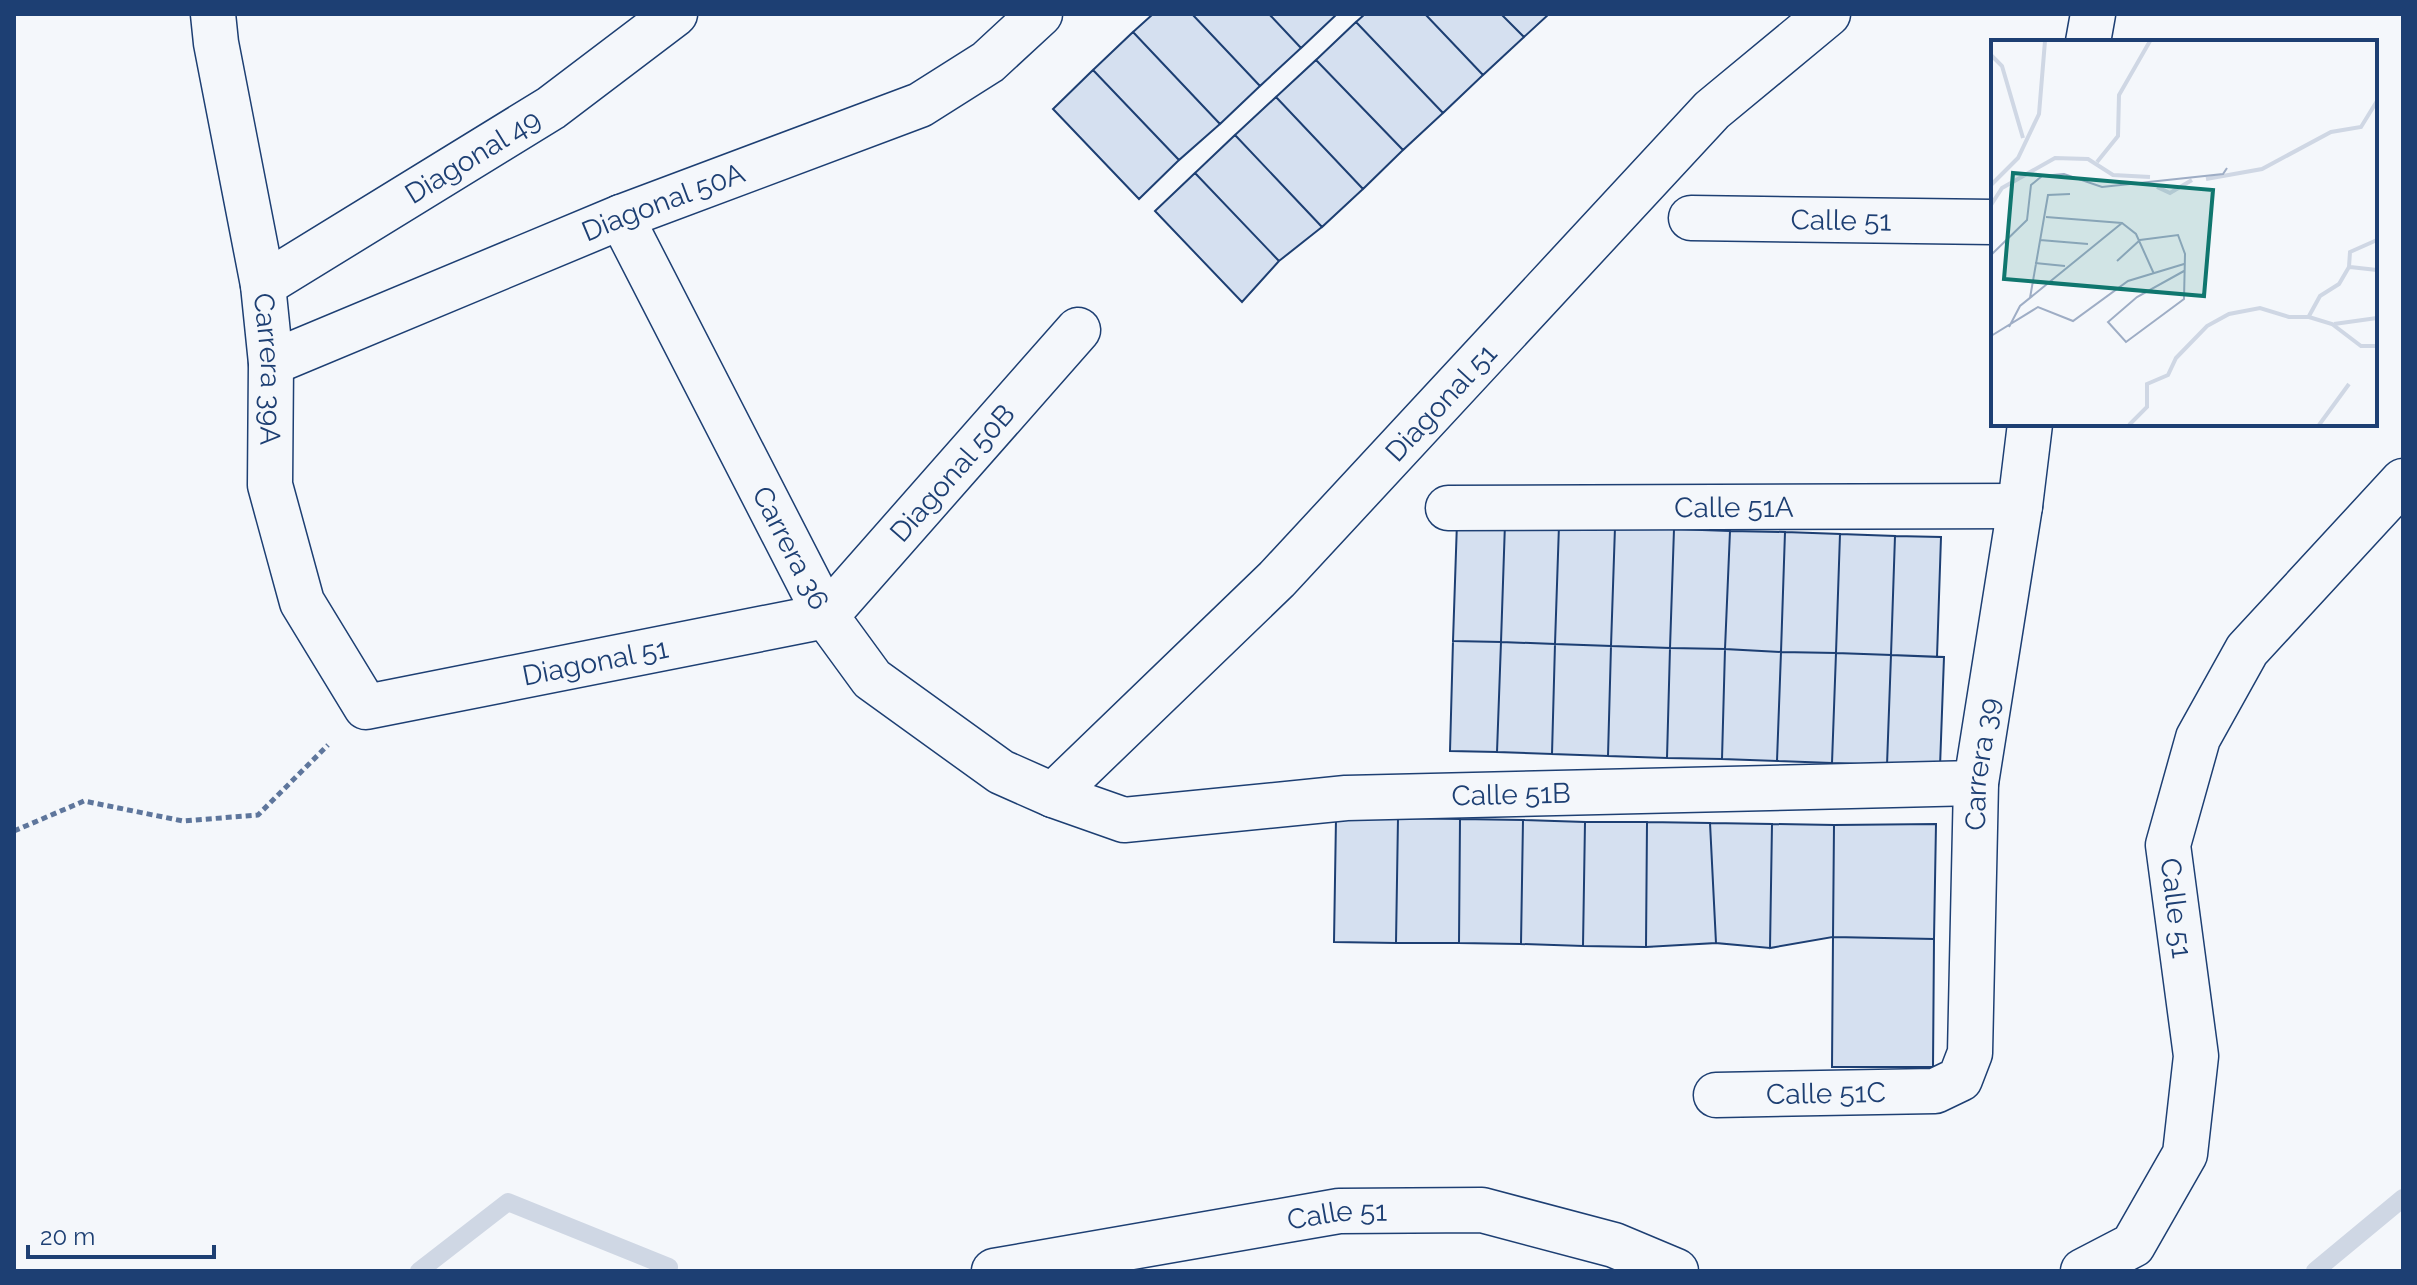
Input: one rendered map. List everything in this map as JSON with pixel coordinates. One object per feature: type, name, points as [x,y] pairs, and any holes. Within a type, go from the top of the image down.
[{"type":"street","name":"Carrera 39A","points":[[213,14],[263,285],[271,363],[270,485],[302,602],[366,707]]},
{"type":"street","name":"Diagonal 49","points":[[263,285],[551,108],[675,14]]},
{"type":"street","name":"Diagonal 50A","points":[[271,363],[621,217],[920,105],[988,62],[1040,14]]},
{"type":"street","name":"Diagonal 51","points":[[1053,795],[1277,579],[1712,110],[1828,14]]},
{"type":"street","points":[[2088,40],[2093,14]]},
{"type":"street","name":"Carrera 36","points":[[621,217],[826,616],[872,679],[1001,772],[1053,795]]},
{"type":"street","name":"Calle 51","points":[[1691,218],[1991,222]]},
{"type":"street","name":"Diagonal 50B","points":[[826,616],[1078,330]]},
{"type":"street","name":"Carrera 39","points":[[1935,1091],[1960,1079],[1970,1053],[1976,783],[2030,426]]},
{"type":"street","name":"Calle 51","points":[[2083,1271],[2133,1245],[2185,1154],[2196,1056],[2168,845],[2198,738],[2247,650],[2403,481]]},
{"type":"street","name":"Calle 51A","points":[[1448,508],[2020,506]]},
{"type":"street","name":"Diagonal 51","points":[[366,707],[826,616]]},
{"type":"street","name":"Calle 51B","points":[[1053,795],[1124,820],[1346,798],[1976,783]]},
{"type":"street","name":"Calle 51C","points":[[1716,1095],[1935,1091]]},
{"type":"street","name":"Calle 51","points":[[994,1271],[1339,1211],[1482,1210],[1614,1245],[1676,1271]]},
{"type":"path","points":[[14,831],[84,801],[183,821],[258,815],[366,707]]},
{"type":"building","points":[[1153,14],[1192,14],[1260,86],[1220,124],[1133,32]]},
{"type":"building","points":[[1192,14],[1269,14],[1301,48],[1260,86]]},
{"type":"building","points":[[1269,14],[1337,14],[1301,48]]},
{"type":"building","points":[[1365,14],[1425,14],[1483,75],[1443,113],[1356,22]]},
{"type":"building","points":[[1425,14],[1501,14],[1524,37],[1483,75]]},
{"type":"building","points":[[1501,14],[1549,14],[1524,37]]},
{"type":"building","points":[[1356,22],[1443,113],[1403,150],[1316,60]]},
{"type":"building","points":[[1133,32],[1220,124],[1179,160],[1093,70]]},
{"type":"building","points":[[1316,60],[1403,150],[1363,189],[1276,97]]},
{"type":"building","points":[[1093,70],[1179,160],[1139,199],[1053,109]]},
{"type":"building","points":[[1276,97],[1363,189],[1322,227],[1235,135]]},
{"type":"building","points":[[1235,135],[1322,227],[1279,261],[1195,173]]},
{"type":"building","points":[[1195,173],[1279,261],[1242,302],[1155,211]]},
{"type":"building","points":[[1457,522],[1505,523],[1501,642],[1453,641]]},
{"type":"building","points":[[1505,523],[1559,525],[1555,644],[1501,642]]},
{"type":"building","points":[[1559,525],[1615,527],[1611,646],[1555,644]]},
{"type":"building","points":[[1615,527],[1674,529],[1670,648],[1611,646]]},
{"type":"building","points":[[1674,529],[1730,531],[1725,649],[1670,648]]},
{"type":"building","points":[[1730,531],[1785,532],[1781,652],[1725,649]]},
{"type":"building","points":[[1785,532],[1840,534],[1836,653],[1781,652]]},
{"type":"building","points":[[1840,534],[1895,536],[1891,655],[1836,653]]},
{"type":"building","points":[[1895,536],[1941,537],[1937,657],[1891,655]]},
{"type":"building","points":[[1453,641],[1501,642],[1497,752],[1450,751]]},
{"type":"building","points":[[1501,642],[1555,644],[1552,754],[1497,752]]},
{"type":"building","points":[[1555,644],[1611,646],[1608,756],[1552,754]]},
{"type":"building","points":[[1611,646],[1670,648],[1667,758],[1608,756]]},
{"type":"building","points":[[1670,648],[1725,649],[1722,759],[1667,758]]},
{"type":"building","points":[[1725,649],[1781,652],[1777,761],[1722,759]]},
{"type":"building","points":[[1781,652],[1836,653],[1832,763],[1777,761]]},
{"type":"building","points":[[1836,653],[1891,655],[1887,765],[1832,763]]},
{"type":"building","points":[[1891,655],[1944,657],[1940,767],[1887,765]]},
{"type":"building","points":[[1336,818],[1398,818],[1396,943],[1334,942]]},
{"type":"building","points":[[1398,818],[1460,819],[1459,943],[1396,943]]},
{"type":"building","points":[[1460,819],[1523,820],[1521,944],[1459,943]]},
{"type":"building","points":[[1523,820],[1585,822],[1583,946],[1521,944]]},
{"type":"building","points":[[1585,822],[1647,822],[1646,947],[1583,946]]},
{"type":"building","points":[[1647,822],[1710,823],[1716,943],[1646,947]]},
{"type":"building","points":[[1710,823],[1772,824],[1770,948],[1716,943]]},
{"type":"building","points":[[1772,824],[1834,825],[1833,937],[1770,948]]},
{"type":"building","points":[[1936,824],[1934,939],[1833,937],[1834,825]]},
{"type":"building","points":[[1833,937],[1934,939],[1933,1067],[1832,1067]]},
{"type":"waterway","points":[[2315,1271],[2403,1198]]},
{"type":"waterway","points":[[419,1271],[508,1202],[669,1267]]}]
